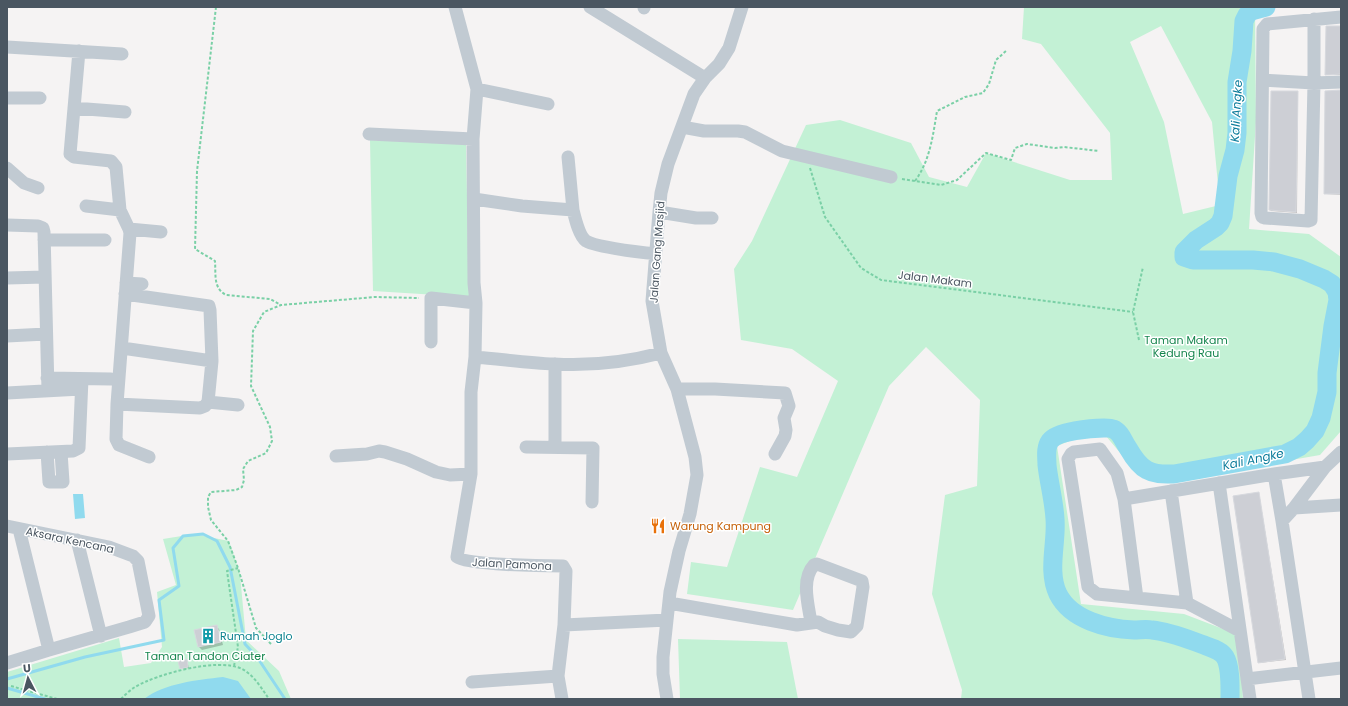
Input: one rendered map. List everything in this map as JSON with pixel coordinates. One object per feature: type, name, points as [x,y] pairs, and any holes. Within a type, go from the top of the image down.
[{"type":"street","name":"Jalan Pamona","points":[[455,7],[476,89],[473,139],[474,283],[476,303],[475,357],[471,392],[471,474],[458,557],[464,561],[563,566],[566,572],[564,625],[558,676],[562,699]]},
{"type":"street","points":[[590,7],[705,78]]},
{"type":"street","name":"Jalan Gang Masjid","points":[[667,699],[663,674],[663,657],[669,603],[679,551],[690,514],[696,475],[694,457],[677,389],[661,353],[652,301],[661,193],[668,164],[694,94],[705,78],[719,64],[728,48],[742,7]]},
{"type":"street","points":[[1314,19],[1314,83],[1310,220],[1265,218],[1262,217],[1264,26],[1267,24],[1314,19],[1341,17]]},
{"type":"street","points":[[7,47],[122,54]]},
{"type":"street","points":[[79,51],[70,154],[74,157],[111,161],[114,163],[116,167],[120,210],[130,233],[117,404],[116,439],[119,445],[149,457]]},
{"type":"street","points":[[1263,80],[1314,83],[1341,82]]},
{"type":"street","points":[[476,89],[548,104]]},
{"type":"street","points":[[7,98],[40,98]]},
{"type":"street","points":[[74,108],[125,112]]},
{"type":"street","points":[[682,127],[704,131],[745,132],[782,151],[891,177]]},
{"type":"street","points":[[369,134],[473,139]]},
{"type":"street","points":[[568,157],[573,210],[576,225],[585,240],[593,244],[655,254]]},
{"type":"street","points":[[7,168],[24,183],[38,188]]},
{"type":"street","points":[[474,199],[522,206],[573,210]]},
{"type":"street","points":[[86,206],[120,210]]},
{"type":"street","points":[[659,212],[696,218],[712,218]]},
{"type":"street","points":[[7,225],[38,226],[43,228],[48,384]]},
{"type":"street","points":[[129,229],[161,232]]},
{"type":"street","points":[[44,240],[105,240]]},
{"type":"street","points":[[7,278],[45,277]]},
{"type":"street","points":[[126,288],[142,284]]},
{"type":"street","points":[[117,404],[200,408],[205,406],[208,402],[212,361],[209,306],[126,288]]},
{"type":"street","points":[[431,342],[431,298],[476,303]]},
{"type":"street","points":[[7,336],[46,334]]},
{"type":"street","points":[[122,348],[212,361]]},
{"type":"street","points":[[475,357],[555,364],[583,364],[614,362],[642,358],[661,353]]},
{"type":"street","points":[[555,364],[555,447]]},
{"type":"street","points":[[7,393],[48,384],[81,384],[110,379]]},
{"type":"street","points":[[7,454],[67,451],[79,448],[81,384]]},
{"type":"street","points":[[677,389],[785,393],[789,406],[784,418],[786,430],[775,454]]},
{"type":"street","points":[[208,402],[238,405]]},
{"type":"street","points":[[526,447],[593,448],[592,502]]},
{"type":"street","points":[[1137,598],[1124,499],[1117,473],[1100,449],[1074,452],[1068,459],[1088,587],[1097,594],[1137,598],[1187,603],[1240,631]]},
{"type":"street","points":[[47,452],[49,482],[63,482],[67,451]]},
{"type":"street","points":[[336,456],[367,454],[379,451],[407,459],[436,472],[450,475],[471,474]]},
{"type":"street","points":[[1282,522],[1325,467],[1341,452]]},
{"type":"street","points":[[1124,499],[1325,467]]},
{"type":"street","points":[[1274,474],[1309,699]]},
{"type":"street","points":[[1219,483],[1250,699]]},
{"type":"street","points":[[1171,491],[1187,603]]},
{"type":"street","points":[[1294,508],[1341,505]]},
{"type":"street","points":[[13,527],[49,650]]},
{"type":"street","name":"Aksara Kencana","points":[[13,527],[109,547],[133,556],[138,561],[149,615],[148,619],[144,622],[100,636]]},
{"type":"street","points":[[7,663],[100,636],[77,540]]},
{"type":"street","points":[[669,603],[797,625],[818,622],[825,626],[848,632],[853,630],[858,620],[863,587],[862,581],[817,564],[814,565],[809,572],[806,591],[811,622]]},
{"type":"street","points":[[564,625],[667,620]]},
{"type":"street","points":[[1247,679],[1341,668]]},
{"type":"street","points":[[472,682],[558,676]]},
{"type":"path","points":[[216,7],[197,171],[195,249],[215,261],[217,288],[220,292],[226,295],[270,299],[281,306]]},
{"type":"path","points":[[915,181],[922,172],[933,139],[937,111],[965,97],[982,93],[989,84],[996,60],[1006,51]]},
{"type":"path","points":[[891,177],[941,185],[957,180],[986,153],[1011,160],[1015,148],[1027,144],[1055,148],[1064,146],[1099,151]]},
{"type":"path","name":"Jalan Makam","points":[[807,158],[825,217],[860,268],[881,280],[1133,312]]},
{"type":"path","points":[[1139,340],[1133,312],[1143,267]]},
{"type":"path","points":[[271,644],[256,628],[238,568],[228,541],[211,520],[208,507],[208,497],[211,492],[236,490],[242,487],[244,480],[244,469],[248,461],[266,453],[272,441],[270,428],[251,386],[253,331],[264,312],[281,306],[375,297],[431,298]]},
{"type":"path","points":[[234,666],[238,647],[227,571],[238,568]]},
{"type":"path","points":[[121,699],[135,688],[155,678],[196,668],[223,664],[244,670],[254,679],[269,699]]},
{"type":"path","points":[[11,686],[57,699]]},
{"type":"green space","name":"Taman Makam Kedung Rau","points":[[1024,7],[1255,7],[1256,121],[1249,229],[1309,234],[1341,257],[1341,431],[1320,455],[1176,480],[1138,474],[1100,429],[1057,446],[1081,604],[1184,614],[1239,635],[1243,699],[961,699],[962,690],[932,594],[945,495],[977,486],[980,400],[926,347],[889,386],[793,610],[687,594],[691,562],[727,567],[760,467],[797,477],[838,381],[792,349],[741,340],[734,269],[752,241],[806,125],[840,120],[911,143],[929,177],[967,187],[986,153],[1070,180],[1112,180],[1110,133],[1041,44],[1022,39]],"holes":[[[1161,26],[1212,122],[1220,205],[1183,214],[1164,122],[1130,42]]]},
{"type":"green space","points":[[370,140],[466,144],[469,297],[373,291]]},
{"type":"green space","name":"Taman Tandon Ciater","points":[[194,534],[229,541],[240,574],[246,640],[279,671],[291,699],[7,699],[7,672],[119,638],[124,667],[151,663],[162,647],[157,592],[176,585],[163,539]]},
{"type":"green space","points":[[678,639],[787,642],[798,699],[680,699]]},
{"type":"water","points":[[73,494],[83,494],[85,518],[75,519]]},
{"type":"water","points":[[223,677],[238,681],[251,699],[144,699],[162,689],[171,686],[192,681]]},
{"type":"building","points":[[1326,26],[1341,26],[1341,74],[1325,75]]},
{"type":"building","points":[[1341,90],[1341,194],[1324,194],[1325,91]]},
{"type":"building","points":[[1271,91],[1298,91],[1296,212],[1269,210]]},
{"type":"building","points":[[1259,492],[1285,659],[1258,663],[1233,496]]},
{"type":"building","name":"Rumah Joglo","points":[[217,625],[221,642],[198,647],[194,630]]},
{"type":"building","points":[[187,659],[188,667],[180,669],[178,661]]},
{"type":"waterway","name":"Kali Angke","points":[[1230,699],[1230,678],[1227,661],[1223,655],[1213,648],[1166,632],[1113,628],[1102,625],[1081,617],[1064,603],[1058,594],[1053,576],[1055,519],[1047,465],[1047,447],[1050,441],[1067,432],[1083,429],[1111,428],[1120,434],[1134,457],[1144,468],[1150,472],[1174,474],[1285,454],[1299,447],[1315,431],[1321,418],[1327,392],[1327,373],[1338,300],[1337,292],[1332,284],[1300,269],[1274,262],[1253,260],[1193,260],[1184,257],[1184,252],[1196,240],[1216,227],[1220,223],[1223,216],[1228,176],[1235,150],[1237,133],[1237,82],[1242,51],[1244,21],[1251,11],[1266,7]]},
{"type":"waterway","points":[[7,679],[85,657],[164,640],[159,600],[179,586],[173,548],[183,536],[203,534],[217,541],[230,567],[245,644],[257,657],[285,699]]},
{"type":"waterway","points":[[7,688],[45,699]]},
{"type":"place","name":"Warung Kampung","points":[[658,526]]},
{"type":"place","name":"Rumah Joglo","points":[[208,636]]}]
